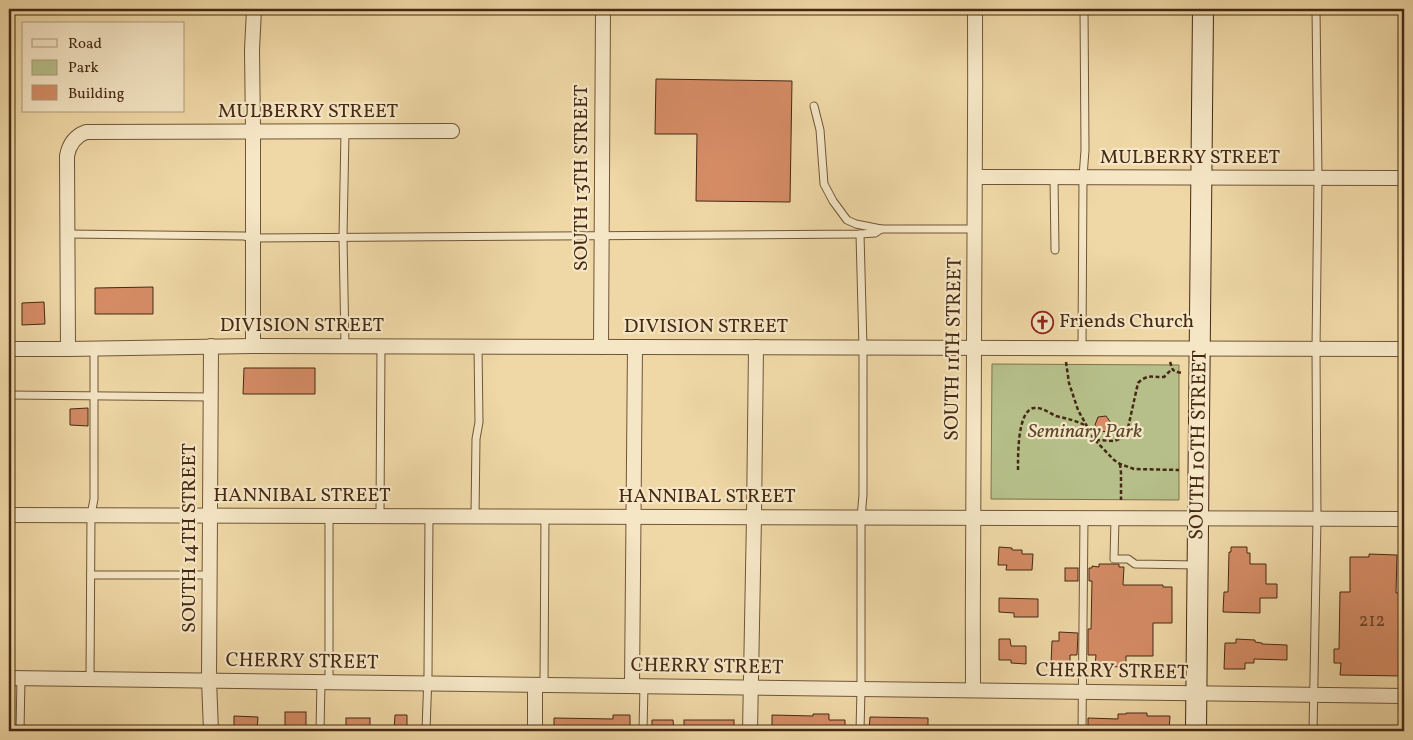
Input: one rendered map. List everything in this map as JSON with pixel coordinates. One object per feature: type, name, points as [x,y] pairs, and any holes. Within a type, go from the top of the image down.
[{"type":"main road","name":"SOUTH 10TH STREET","points":[[1196,731],[1203,9]]},
{"type":"street","points":[[253,346],[252,50],[254,9]]},
{"type":"street","name":"SOUTH 13TH STREET","points":[[601,347],[604,9]]},
{"type":"street","name":"SOUTH 11TH STREET","points":[[973,690],[972,518],[976,177],[975,9]]},
{"type":"street","name":"MULBERRY STREET","points":[[68,234],[68,149],[76,137],[86,132],[452,132]]},
{"type":"street","name":"MULBERRY STREET","points":[[976,177],[1404,178]]},
{"type":"street","points":[[68,234],[68,349]]},
{"type":"street","name":"SOUTH 14TH STREET","points":[[211,346],[209,575],[211,731]]},
{"type":"street","name":"DIVISION STREET","points":[[9,349],[381,346],[1404,349]]},
{"type":"street","points":[[635,347],[633,517],[638,686]]},
{"type":"street","points":[[750,731],[756,347]]},
{"type":"street","name":"HANNIBAL STREET","points":[[9,514],[1404,519]]},
{"type":"street","name":"CHERRY STREET","points":[[15,678],[1404,696]]},
{"type":"street","points":[[535,731],[540,685]]},
{"type":"lane","points":[[1082,348],[1083,177],[1085,150],[1084,9]]},
{"type":"lane","points":[[1313,731],[1317,519],[1318,178],[1316,9]]},
{"type":"lane","points":[[814,106],[820,130],[824,184],[833,201],[848,220],[856,224],[881,229],[975,229]]},
{"type":"lane","points":[[345,132],[345,346]]},
{"type":"lane","points":[[1054,177],[1056,250]]},
{"type":"lane","points":[[68,234],[244,236],[252,238],[602,236],[875,234],[881,229]]},
{"type":"lane","points":[[860,234],[863,348],[860,731]]},
{"type":"lane","points":[[380,516],[381,346]]},
{"type":"lane","points":[[475,516],[476,439],[479,422],[478,347]]},
{"type":"lane","points":[[90,679],[91,515],[94,499],[94,348]]},
{"type":"lane","points":[[9,395],[211,397]]},
{"type":"lane","points":[[320,731],[325,682],[329,516]]},
{"type":"lane","points":[[426,731],[429,516]]},
{"type":"lane","points":[[540,685],[545,517]]},
{"type":"lane","points":[[1082,731],[1084,518]]},
{"type":"lane","points":[[1115,518],[1114,558],[1128,559],[1135,564],[1197,565]]},
{"type":"lane","points":[[91,574],[209,575]]},
{"type":"lane","points":[[15,678],[20,731]]},
{"type":"lane","points":[[638,686],[643,731]]},
{"type":"path","points":[[1066,362],[1068,383],[1078,410],[1094,439],[1120,464],[1134,469],[1179,470]]},
{"type":"path","points":[[1094,439],[1114,441],[1124,437],[1128,428],[1138,383],[1143,378],[1150,376],[1164,377],[1172,369]]},
{"type":"path","points":[[1018,470],[1018,452],[1022,424],[1026,413],[1030,410],[1035,408],[1043,410],[1058,417],[1076,420],[1088,426]]},
{"type":"path","points":[[1120,464],[1121,500]]},
{"type":"green space","name":"Seminary Park","points":[[992,364],[1179,365],[1179,500],[991,499]]},
{"type":"building","points":[[656,79],[792,81],[790,202],[696,201],[697,134],[655,134]]},
{"type":"building","points":[[153,287],[153,314],[95,314],[95,288]]},
{"type":"building","points":[[44,302],[45,324],[22,325],[22,303]]},
{"type":"building","points":[[244,368],[315,368],[315,394],[243,394]]},
{"type":"building","points":[[88,408],[88,426],[70,425],[70,409]]},
{"type":"building","points":[[1106,416],[1111,423],[1108,431],[1100,432],[1095,425],[1098,417]]},
{"type":"building","points":[[999,547],[1022,550],[1022,554],[1033,554],[1032,570],[1006,570],[1007,565],[998,565]]},
{"type":"building","points":[[1231,547],[1247,547],[1247,553],[1250,553],[1250,564],[1266,564],[1266,584],[1277,584],[1277,598],[1260,598],[1260,613],[1223,612],[1224,592],[1228,592],[1229,552],[1231,552]]},
{"type":"building","points":[[1369,554],[1397,555],[1396,593],[1404,593],[1404,676],[1340,675],[1341,663],[1334,663],[1334,649],[1339,649],[1340,592],[1350,592],[1350,557],[1369,557]]},
{"type":"building","points":[[1099,564],[1119,564],[1119,567],[1124,567],[1123,585],[1163,585],[1163,587],[1172,587],[1172,623],[1153,623],[1153,656],[1126,656],[1124,667],[1095,666],[1096,655],[1088,655],[1088,629],[1091,629],[1092,581],[1089,581],[1089,568],[1092,568],[1092,566],[1099,567]]},
{"type":"building","points":[[1065,568],[1078,568],[1078,581],[1065,581]]},
{"type":"building","points":[[999,598],[1038,599],[1038,617],[1014,617],[1014,613],[999,612]]},
{"type":"building","points":[[1059,632],[1078,633],[1077,655],[1070,655],[1070,664],[1051,664],[1052,641],[1059,641]]},
{"type":"building","points":[[999,639],[1010,639],[1011,646],[1026,646],[1026,664],[1011,663],[1011,660],[999,660]]},
{"type":"building","points":[[1236,639],[1255,640],[1255,642],[1262,644],[1287,645],[1287,660],[1254,659],[1254,663],[1245,663],[1245,669],[1224,669],[1225,643],[1236,643]]},
{"type":"building","points":[[285,712],[306,712],[306,731],[285,731]]},
{"type":"building","points":[[1147,713],[1147,716],[1170,716],[1169,731],[1088,731],[1088,718],[1118,719],[1118,714]]},
{"type":"building","points":[[813,714],[829,714],[829,720],[845,720],[845,731],[772,731],[772,715],[813,716]]},
{"type":"building","points":[[395,715],[407,715],[407,731],[394,731]]},
{"type":"building","points":[[613,715],[630,715],[630,731],[554,731],[554,718],[613,719]]},
{"type":"building","points":[[234,716],[258,717],[257,731],[234,731]]},
{"type":"building","points":[[870,717],[928,718],[928,731],[869,731]]},
{"type":"building","points":[[346,718],[370,718],[370,731],[346,731]]},
{"type":"building","points":[[652,720],[673,720],[674,731],[652,731]]},
{"type":"building","points":[[684,720],[734,720],[734,731],[684,731]]},
{"type":"place","name":"Friends Church","points":[[1043,322]]}]
